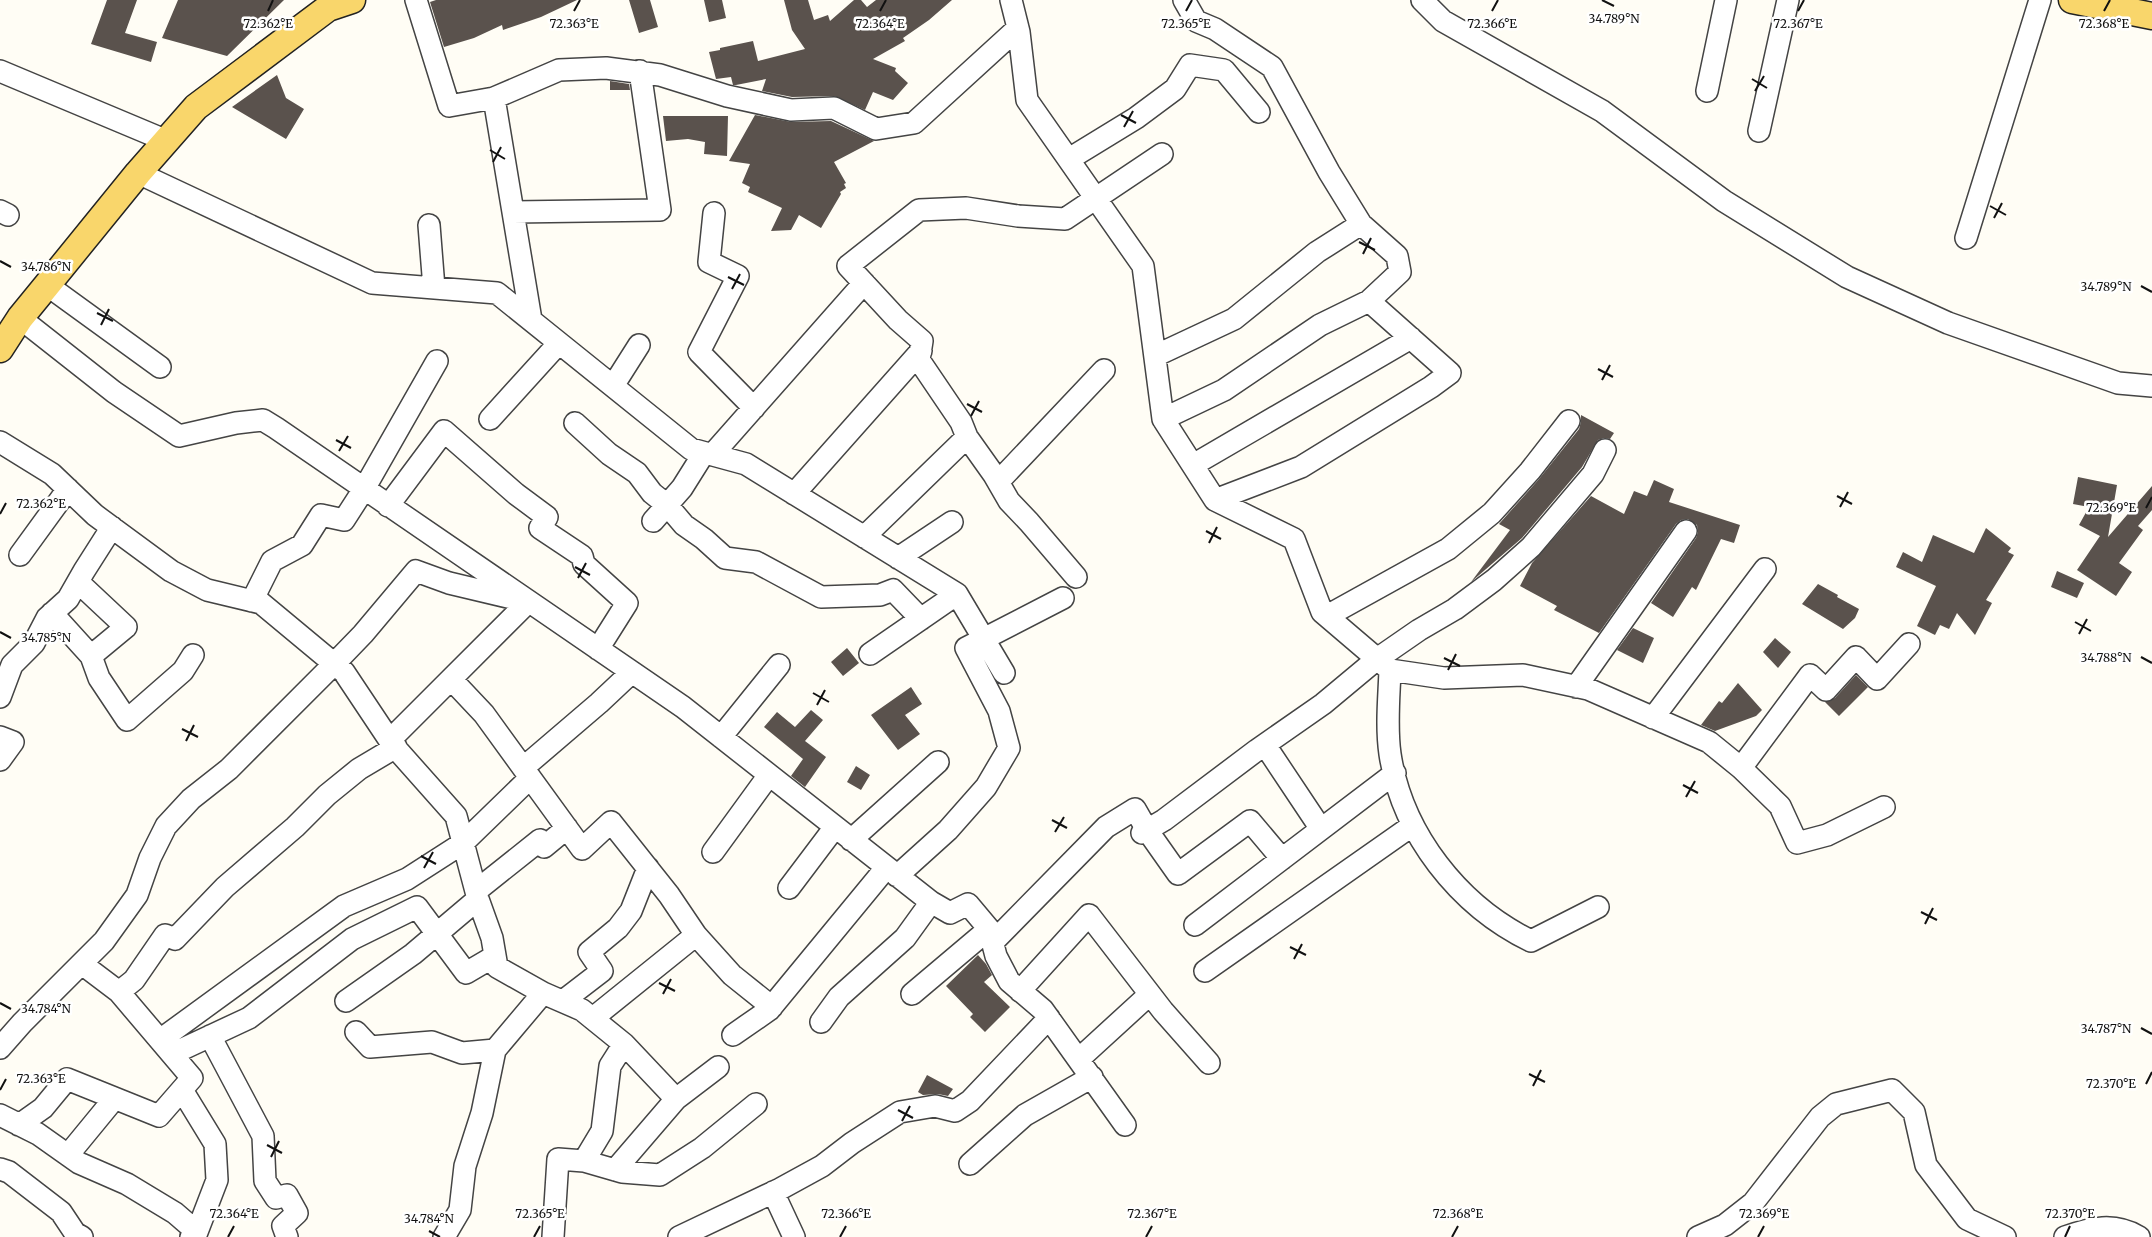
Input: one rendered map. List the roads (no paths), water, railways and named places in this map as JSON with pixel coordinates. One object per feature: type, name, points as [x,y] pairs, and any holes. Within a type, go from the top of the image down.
[{"type":"main road","points":[[0,349],[20,318],[138,173],[196,107],[328,8],[352,0]]},
{"type":"main road","points":[[2072,0],[2152,16]]},
{"type":"street","points":[[416,0],[449,106],[494,98],[559,70],[606,68],[640,71],[727,96],[791,110],[834,108],[876,129],[914,124],[1018,28]]},
{"type":"street","points":[[1011,0],[1018,28],[1027,100],[1143,266],[1163,419],[1215,500],[1294,539],[1322,612],[1383,664],[1444,678],[1523,675],[1576,687],[1588,690],[1710,742],[1741,768],[1780,806],[1796,843],[1826,835],[1884,807]]},
{"type":"street","points":[[1163,419],[1224,390],[1320,325],[1369,301],[1400,272],[1398,256],[1361,224],[1329,172],[1272,67],[1215,29],[1196,21],[1184,0]]},
{"type":"street","points":[[1422,0],[1443,21],[1602,111],[1724,201],[1847,276],[1948,323],[2118,383],[2152,386]]},
{"type":"street","points":[[1707,91],[1726,0]]},
{"type":"street","points":[[1759,131],[1788,0]]},
{"type":"street","points":[[1966,238],[2040,0]]},
{"type":"street","points":[[1069,159],[1136,118],[1175,90],[1190,65],[1224,70],[1259,112]]},
{"type":"street","points":[[0,71],[167,141]]},
{"type":"street","points":[[513,212],[660,210],[640,71]]},
{"type":"street","points":[[494,98],[531,320]]},
{"type":"street","points":[[1076,577],[1029,522],[1008,501],[998,482],[967,437],[961,422],[919,360],[922,341],[898,320],[848,266],[919,210],[966,208],[1018,216],[1065,219],[1162,154]]},
{"type":"street","points":[[138,173],[372,283],[497,293],[691,449],[746,464],[957,594],[1004,673]]},
{"type":"street","points":[[714,213],[709,262],[738,276],[699,352],[754,408]]},
{"type":"street","points":[[1155,356],[1234,319],[1310,257],[1361,224]]},
{"type":"street","points":[[430,225],[434,288]]},
{"type":"street","points":[[653,521],[708,454],[754,408],[864,283]]},
{"type":"street","points":[[47,285],[160,367]]},
{"type":"street","points":[[1215,500],[1301,467],[1432,387],[1450,373],[1369,301]]},
{"type":"street","points":[[20,318],[114,392],[178,436],[236,422],[263,420],[683,707],[931,902],[950,913],[968,904],[991,936],[996,956],[1009,981],[1043,1010],[1125,1125]]},
{"type":"street","points":[[1193,465],[1411,338]]},
{"type":"street","points":[[490,419],[559,343]]},
{"type":"street","points":[[613,386],[639,345]]},
{"type":"street","points":[[794,494],[920,350]]},
{"type":"street","points":[[252,601],[272,561],[302,545],[321,515],[344,520],[364,490],[437,361]]},
{"type":"street","points":[[998,482],[1104,370]]},
{"type":"street","points":[[1327,616],[1448,549],[1492,513],[1530,471],[1568,421]]},
{"type":"street","points":[[575,423],[609,454],[637,473],[652,493],[667,505],[684,525],[704,539],[725,558],[756,562],[821,597],[880,595],[893,590],[922,619]]},
{"type":"street","points":[[388,506],[444,431],[516,494],[547,517],[540,528],[582,556],[584,564],[627,603],[598,649]]},
{"type":"street","points":[[864,537],[967,437]]},
{"type":"street","points":[[0,442],[52,474],[95,515],[171,571],[206,590],[261,603],[344,672],[393,744],[456,816],[477,895],[492,938],[497,967],[543,993],[582,1010],[593,1018],[624,1044],[676,1099]]},
{"type":"street","points":[[1145,832],[1323,704],[1383,664],[1419,630],[1455,609],[1494,580],[1531,547],[1593,474],[1606,450]]},
{"type":"street","points":[[20,556],[68,489]]},
{"type":"street","points":[[898,558],[952,522]]},
{"type":"street","points":[[2,684],[12,665],[34,643],[47,618],[68,599],[112,527]]},
{"type":"street","points":[[1576,687],[1686,531]]},
{"type":"street","points":[[1653,718],[1765,568]]},
{"type":"street","points":[[0,1048],[22,1023],[104,941],[137,895],[150,858],[166,826],[191,799],[242,756],[334,664],[363,634],[416,571],[449,583],[528,602]]},
{"type":"street","points":[[78,582],[126,627],[91,656]]},
{"type":"street","points":[[870,654],[957,594]]},
{"type":"street","points":[[732,1034],[772,1006],[891,872],[948,830],[986,787],[1009,748],[999,711],[966,648],[1063,598]]},
{"type":"street","points":[[120,992],[134,980],[165,935],[175,939],[225,887],[295,827],[326,795],[393,744],[451,679],[528,602]]},
{"type":"street","points":[[52,613],[91,656],[98,678],[127,720],[183,671],[193,655]]},
{"type":"street","points":[[1741,768],[1810,674],[1826,690],[1856,657],[1876,679],[1908,644]]},
{"type":"street","points":[[1383,664],[1390,754],[1399,791],[1413,825],[1443,872],[1479,908],[1512,932],[1531,941],[1598,907]]},
{"type":"street","points":[[721,737],[779,665]]},
{"type":"street","points":[[166,1047],[344,906],[407,879],[463,843],[526,773],[632,672]]},
{"type":"street","points":[[451,679],[484,714],[582,849],[611,822],[669,895],[696,935],[732,975],[772,1006]]},
{"type":"street","points":[[0,737],[13,742],[0,760]]},
{"type":"street","points":[[1265,745],[1321,829]]},
{"type":"street","points":[[789,888],[843,834],[938,762]]},
{"type":"street","points":[[1195,925],[1395,773]]},
{"type":"street","points":[[712,852],[769,775]]},
{"type":"street","points":[[912,994],[991,936],[1106,826],[1135,809],[1145,832],[1178,874],[1250,821],[1282,859]]},
{"type":"street","points":[[1205,971],[1413,825]]},
{"type":"street","points":[[346,1001],[413,954],[540,840],[544,847],[567,828]]},
{"type":"street","points":[[563,1001],[602,972],[589,952],[618,928],[630,911],[648,868]]},
{"type":"street","points":[[821,1022],[839,997],[905,938],[931,902]]},
{"type":"street","points":[[166,1047],[210,1036],[249,1018],[352,939],[417,907],[466,972],[495,956]]},
{"type":"street","points":[[1020,991],[1090,915],[1150,994],[1209,1064]]},
{"type":"street","points":[[593,1018],[696,935]]},
{"type":"street","points":[[19,1125],[42,1108],[67,1079],[159,1116],[192,1078],[120,992],[82,964]]},
{"type":"street","points":[[444,1237],[460,1210],[465,1166],[482,1113],[495,1050],[543,993]]},
{"type":"street","points":[[1079,1059],[1150,994]]},
{"type":"street","points":[[679,1237],[822,1166],[852,1143],[900,1112],[935,1106],[955,1111],[970,1101],[1048,1018]]},
{"type":"street","points":[[356,1032],[370,1047],[432,1042],[462,1053],[495,1050]]},
{"type":"street","points":[[210,1036],[262,1136],[265,1180],[276,1198],[287,1195],[297,1213],[283,1226],[287,1237]]},
{"type":"street","points":[[584,1161],[602,1131],[610,1066],[624,1044]]},
{"type":"street","points":[[615,1170],[676,1099],[718,1067]]},
{"type":"street","points":[[970,1164],[1025,1114],[1092,1078]]},
{"type":"street","points":[[0,1116],[38,1134],[79,1163],[135,1189],[175,1213],[194,1234],[217,1180],[215,1144],[182,1090]]},
{"type":"street","points":[[1698,1237],[1725,1225],[1752,1203],[1820,1116],[1836,1104],[1892,1090],[1914,1112],[1926,1165],[1937,1180],[1967,1219],[2005,1237]]},
{"type":"street","points":[[68,1155],[114,1099]]},
{"type":"street","points":[[552,1237],[558,1159],[584,1161],[615,1170],[660,1175],[702,1148],[756,1104]]},
{"type":"street","points":[[0,1169],[9,1172],[60,1212],[75,1233],[82,1237]]},
{"type":"street","points":[[773,1192],[794,1237]]},
{"type":"street","points":[[2065,1237],[2092,1228],[2127,1230],[2139,1237]]}]
